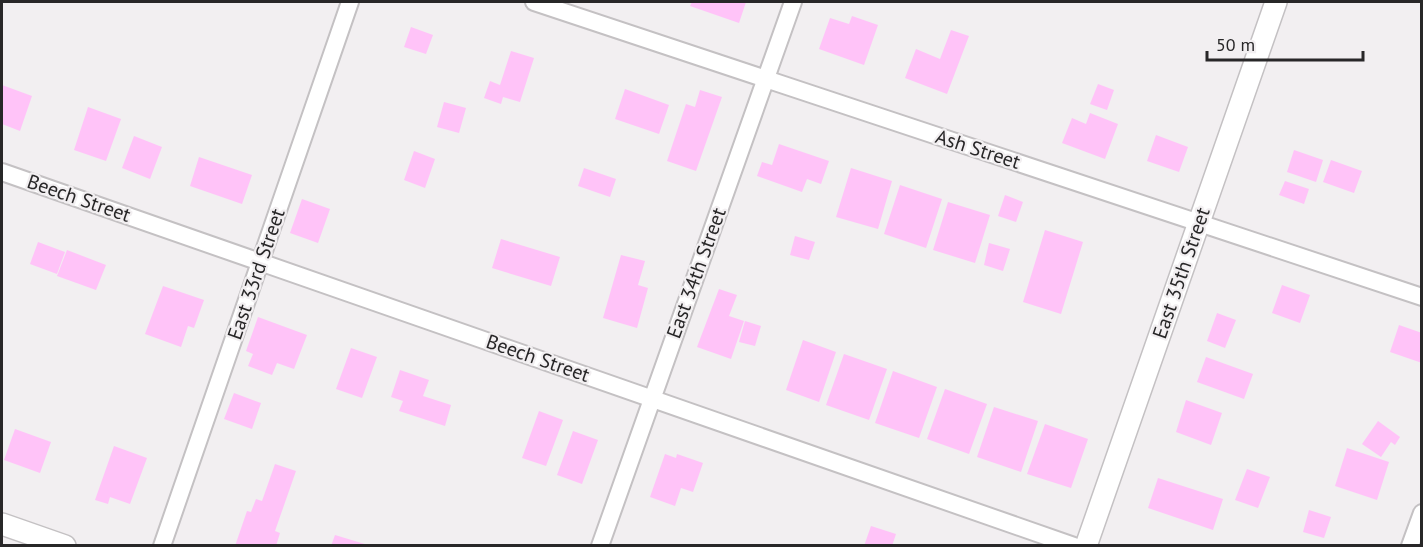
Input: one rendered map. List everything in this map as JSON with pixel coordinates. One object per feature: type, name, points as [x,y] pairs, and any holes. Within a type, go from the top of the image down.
[{"type":"street","name":"East 33rd Street","points":[[162,546],[350,2]]},
{"type":"street","name":"Ash Street","points":[[534,2],[1422,297]]},
{"type":"street","name":"East 34th Street","points":[[600,546],[793,2]]},
{"type":"street","name":"East 35th Street","points":[[1086,545],[1276,2]]},
{"type":"street","name":"Beech Street","points":[[2,172],[652,398],[1086,545]]},
{"type":"street","points":[[1410,546],[1422,513]]},
{"type":"street","points":[[2,524],[64,545]]},
{"type":"building","points":[[692,2],[746,2],[739,23],[690,6]]},
{"type":"building","points":[[852,16],[878,25],[864,65],[819,49],[830,18],[849,24]]},
{"type":"building","points":[[411,27],[433,35],[426,54],[404,47]]},
{"type":"building","points":[[951,30],[969,36],[947,94],[905,78],[916,49],[940,59]]},
{"type":"building","points":[[511,51],[534,58],[520,102],[503,97],[501,104],[484,98],[490,81],[500,85]]},
{"type":"building","points":[[1098,84],[1114,90],[1107,110],[1090,104]]},
{"type":"building","points":[[2,85],[32,96],[20,131],[2,124]]},
{"type":"building","points":[[625,89],[669,105],[659,134],[615,119]]},
{"type":"building","points":[[700,90],[722,97],[696,171],[667,161],[686,104],[695,107]]},
{"type":"building","points":[[444,102],[466,108],[459,133],[437,127]]},
{"type":"building","points":[[88,107],[121,119],[106,161],[74,150]]},
{"type":"building","points":[[1090,113],[1118,124],[1105,159],[1062,143],[1072,118],[1086,124]]},
{"type":"building","points":[[1156,135],[1188,147],[1179,172],[1147,161]]},
{"type":"building","points":[[134,136],[162,147],[150,179],[122,168]]},
{"type":"building","points":[[779,144],[829,161],[821,184],[807,179],[802,192],[757,176],[762,162],[772,165]]},
{"type":"building","points":[[1294,150],[1323,160],[1316,182],[1287,172]]},
{"type":"building","points":[[414,151],[435,159],[425,188],[404,180]]},
{"type":"building","points":[[199,157],[252,175],[242,204],[190,186]]},
{"type":"building","points":[[1331,160],[1362,171],[1354,193],[1323,182]]},
{"type":"building","points":[[584,168],[616,179],[610,197],[578,186]]},
{"type":"building","points":[[851,168],[892,181],[878,229],[836,217]]},
{"type":"building","points":[[1285,181],[1309,189],[1304,204],[1279,195]]},
{"type":"building","points":[[900,185],[942,199],[926,248],[884,234]]},
{"type":"building","points":[[1005,195],[1023,202],[1016,222],[998,216]]},
{"type":"building","points":[[302,199],[330,209],[318,243],[290,233]]},
{"type":"building","points":[[948,202],[990,215],[975,263],[933,250]]},
{"type":"building","points":[[1045,230],[1083,242],[1061,314],[1023,302]]},
{"type":"building","points":[[795,236],[815,242],[809,260],[790,255]]},
{"type":"building","points":[[501,239],[560,257],[551,286],[492,268]]},
{"type":"building","points":[[38,242],[65,252],[57,274],[30,264]]},
{"type":"building","points":[[989,243],[1010,249],[1003,271],[984,265]]},
{"type":"building","points":[[67,250],[106,265],[96,290],[57,276]]},
{"type":"building","points":[[621,255],[645,261],[638,285],[648,288],[637,328],[603,318]]},
{"type":"building","points":[[1282,285],[1310,295],[1300,323],[1272,313]]},
{"type":"building","points":[[163,286],[204,300],[194,328],[188,326],[181,347],[145,334]]},
{"type":"building","points":[[719,289],[737,295],[729,316],[744,321],[731,359],[697,347]]},
{"type":"building","points":[[1217,313],[1236,320],[1225,348],[1207,341]]},
{"type":"building","points":[[258,317],[307,335],[294,369],[277,363],[272,375],[248,366],[253,354],[246,351]]},
{"type":"building","points":[[745,321],[761,326],[755,346],[739,342]]},
{"type":"building","points":[[1399,325],[1422,333],[1422,363],[1390,352]]},
{"type":"building","points":[[803,340],[836,352],[819,402],[786,390]]},
{"type":"building","points":[[351,348],[377,357],[362,398],[336,389]]},
{"type":"building","points":[[844,354],[887,369],[869,420],[826,405]]},
{"type":"building","points":[[1206,357],[1253,374],[1244,399],[1197,382]]},
{"type":"building","points":[[400,370],[429,380],[423,396],[451,405],[445,426],[399,411],[403,401],[391,397]]},
{"type":"building","points":[[893,371],[937,387],[919,438],[875,423]]},
{"type":"building","points":[[945,389],[987,404],[969,454],[927,439]]},
{"type":"building","points":[[234,393],[261,403],[252,429],[224,419]]},
{"type":"building","points":[[1186,400],[1222,413],[1211,445],[1176,432]]},
{"type":"building","points":[[994,407],[1038,421],[1021,472],[977,457]]},
{"type":"building","points":[[539,411],[563,420],[546,466],[522,458]]},
{"type":"building","points":[[1378,421],[1400,437],[1395,445],[1391,442],[1381,457],[1362,444]]},
{"type":"building","points":[[1045,424],[1088,439],[1071,488],[1027,474]]},
{"type":"building","points":[[15,429],[51,442],[40,473],[4,460]]},
{"type":"building","points":[[573,431],[598,440],[582,484],[557,475]]},
{"type":"building","points":[[114,446],[147,458],[130,504],[110,497],[108,504],[95,500]]},
{"type":"building","points":[[1347,448],[1389,462],[1377,500],[1335,486]]},
{"type":"building","points":[[665,454],[676,458],[677,454],[703,463],[693,492],[681,488],[675,506],[650,497]]},
{"type":"building","points":[[275,464],[296,471],[275,531],[280,533],[276,546],[235,546],[247,511],[251,512],[256,499],[262,501]]},
{"type":"building","points":[[1247,469],[1270,477],[1258,508],[1235,500]]},
{"type":"building","points":[[1158,478],[1223,499],[1213,530],[1148,508]]},
{"type":"building","points":[[1309,510],[1331,517],[1324,538],[1303,532]]},
{"type":"building","points":[[871,526],[896,534],[892,546],[864,546]]},
{"type":"building","points":[[335,535],[368,545],[331,546]]}]
